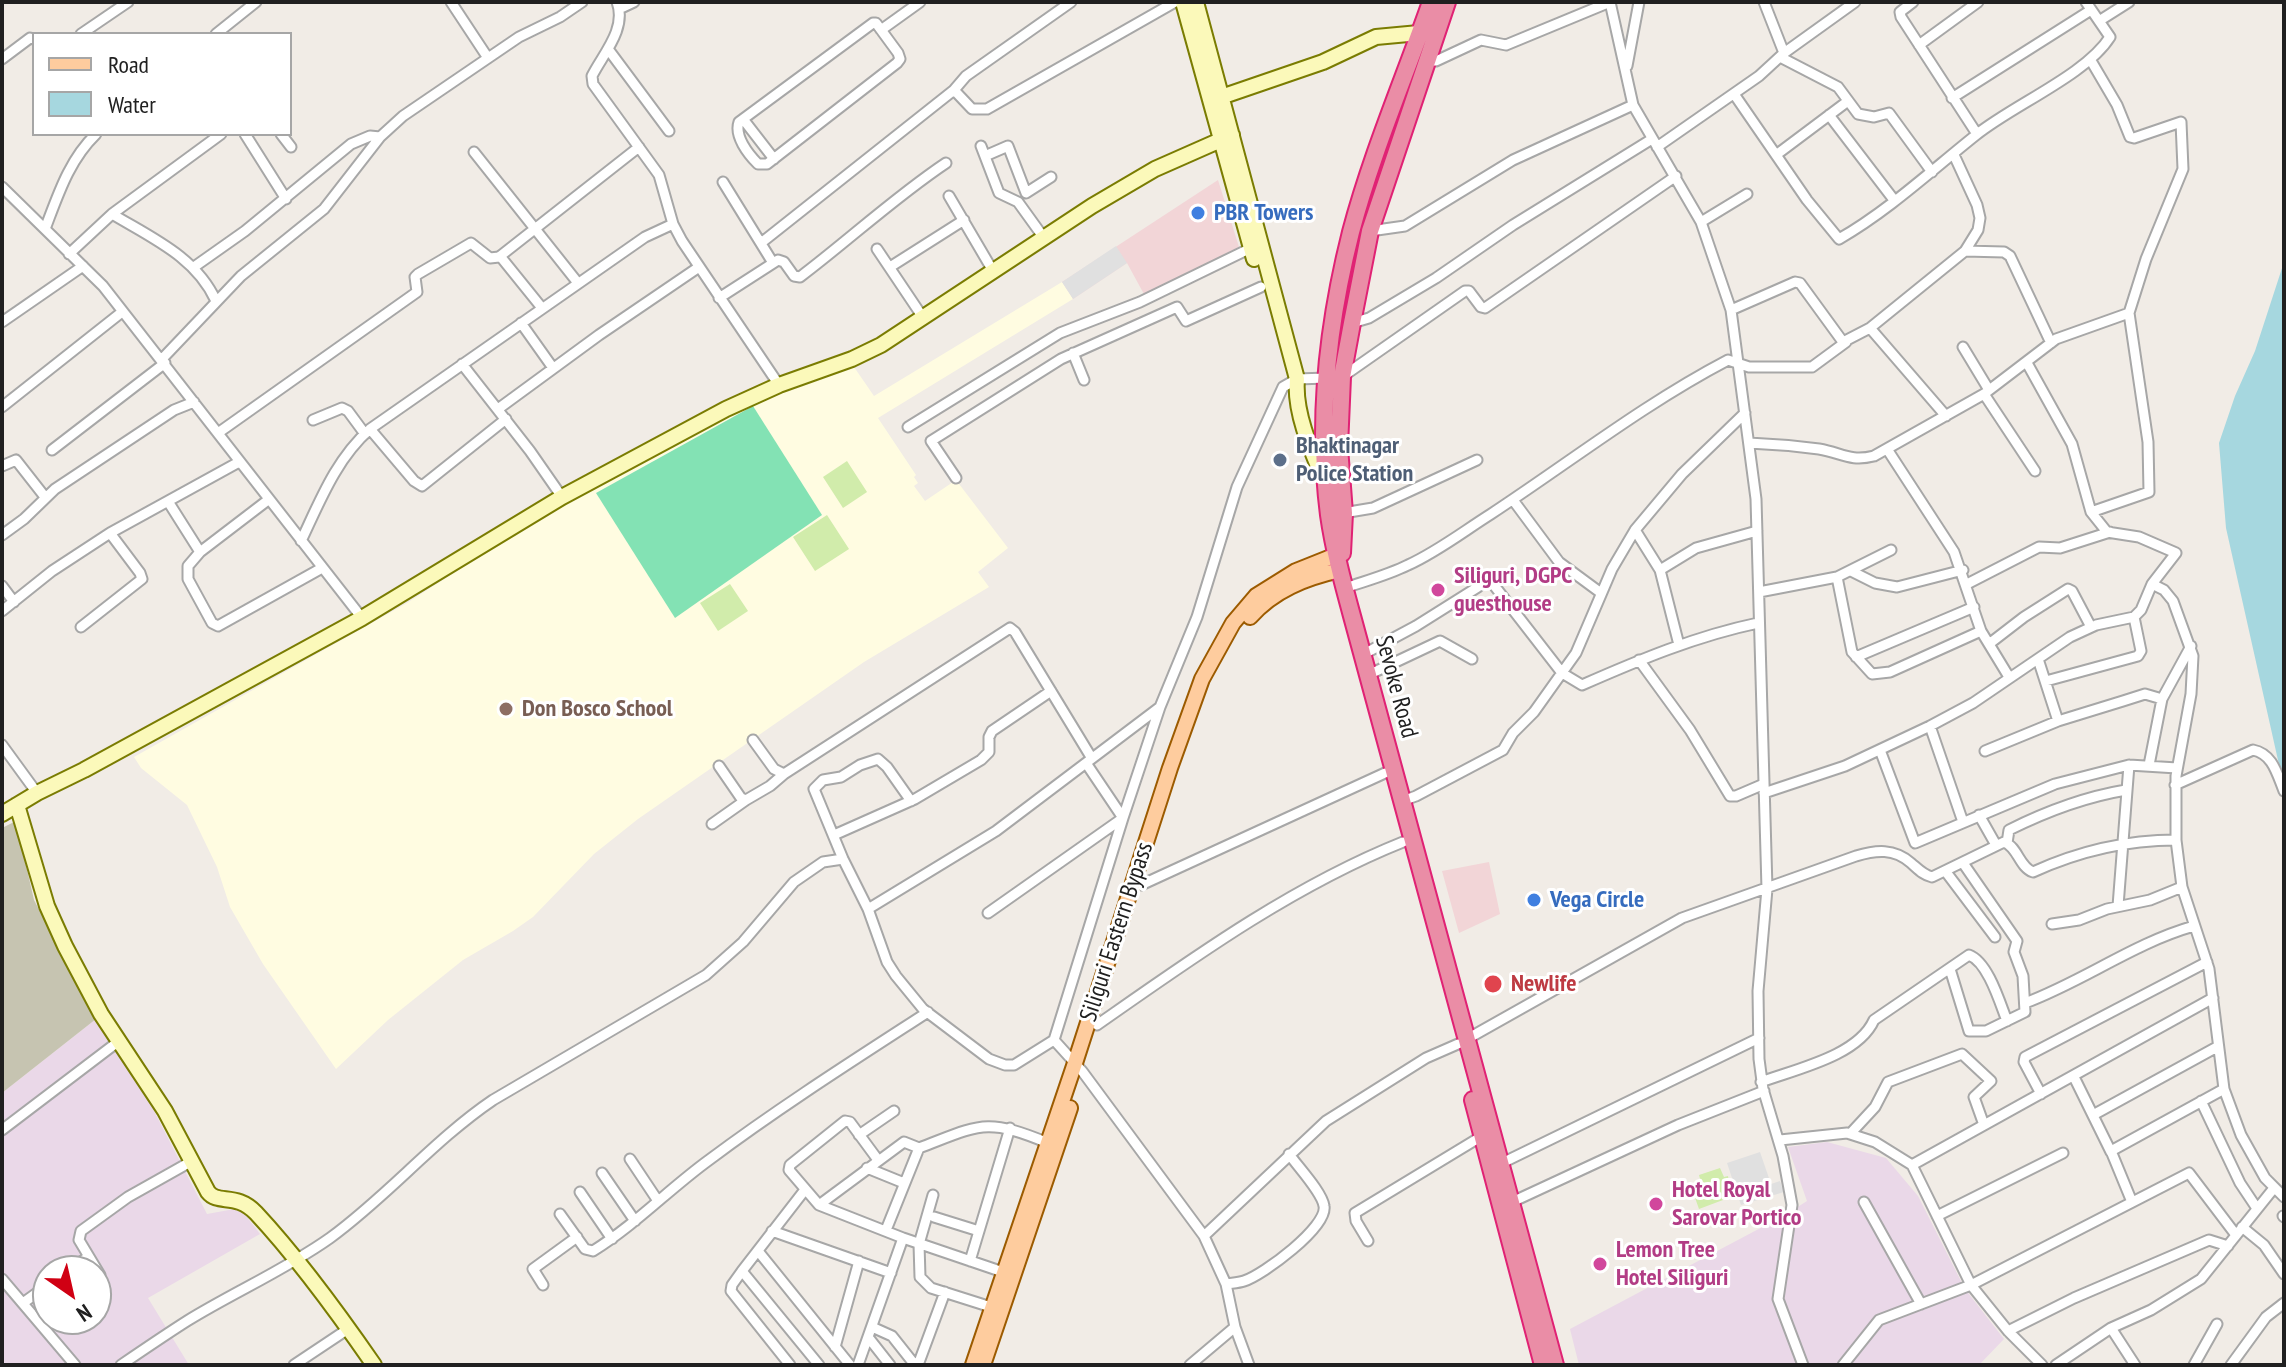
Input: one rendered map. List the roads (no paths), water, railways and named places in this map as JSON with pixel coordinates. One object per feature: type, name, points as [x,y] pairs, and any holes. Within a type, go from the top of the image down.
[{"type":"highway","points":[[1354,624],[1338,563],[1336,513],[1339,447],[1334,378],[1338,294],[1351,232],[1379,144],[1431,2]]},
{"type":"highway","points":[[1336,513],[1327,488],[1324,418],[1352,323],[1370,231],[1447,2]]},
{"type":"highway","name":"Sevoke Road","points":[[1354,624],[1402,801],[1463,1041],[1482,1136],[1543,1365]]},
{"type":"highway","name":"Sevoke Road","points":[[1354,624],[1348,644],[1403,842],[1502,1163],[1555,1365]]},
{"type":"main road","name":"Siliguri Eastern Bypass","points":[[973,1365],[1048,1143],[1097,1025],[1210,682],[1247,620],[1274,595],[1338,563]]},
{"type":"main road","name":"Siliguri Eastern Bypass","points":[[983,1365],[1170,768],[1202,679],[1233,623],[1256,596],[1296,571],[1338,563]]},
{"type":"street","points":[[84,32],[128,2]]},
{"type":"street","points":[[218,32],[256,2]]},
{"type":"street","points":[[451,2],[488,58]]},
{"type":"street","points":[[52,450],[163,361],[241,276],[324,209],[380,137],[403,116],[519,37],[560,17],[582,2]]},
{"type":"street","points":[[634,2],[618,5],[617,31],[592,80],[664,183],[673,224],[779,385]]},
{"type":"street","points":[[881,30],[920,2]]},
{"type":"street","points":[[761,243],[954,90],[966,76],[1071,2]]},
{"type":"street","points":[[954,90],[972,109],[987,109],[1175,2]]},
{"type":"street","points":[[1183,2],[1227,137],[1310,445],[1327,488]]},
{"type":"street","points":[[1196,2],[1221,97],[1251,248],[1293,384]]},
{"type":"street","points":[[1427,61],[1436,61],[1481,40],[1506,45],[1610,2],[1633,105],[1701,222],[1731,310],[1757,531],[1767,889],[1758,991],[1762,1087],[1780,1140],[1792,1205],[1778,1299],[1803,1365]]},
{"type":"street","points":[[1626,73],[1639,2]]},
{"type":"street","points":[[1764,2],[1782,55],[1837,87],[1859,115],[1874,117],[1889,113],[1932,172]]},
{"type":"street","points":[[1352,323],[1369,318],[1436,278],[1526,216],[1734,94],[1855,2]]},
{"type":"street","points":[[1913,2],[1900,14],[1977,134]]},
{"type":"street","points":[[1919,45],[1978,2]]},
{"type":"street","points":[[2099,21],[2129,2]]},
{"type":"street","points":[[1734,94],[1837,239],[1932,172],[1977,134],[2090,59],[2110,39],[2089,6],[1952,98]]},
{"type":"street","points":[[873,23],[881,30],[898,53],[900,59],[897,63],[774,159],[763,166],[754,159],[737,132],[743,119],[873,23]]},
{"type":"street","points":[[1221,97],[1327,61],[1376,37],[1419,33]]},
{"type":"street","points":[[2,59],[32,38]]},
{"type":"street","points":[[608,49],[669,131]]},
{"type":"street","points":[[2090,59],[2117,105],[2131,138],[2182,123],[2183,169],[2146,259],[2129,313],[2148,442],[2150,489],[2146,495],[2091,512]]},
{"type":"street","points":[[1776,155],[1848,101]]},
{"type":"street","points":[[1370,231],[1405,226],[1513,160],[1633,105]]},
{"type":"street","points":[[1829,115],[1894,200]]},
{"type":"street","points":[[743,119],[774,159]]},
{"type":"street","points":[[45,229],[69,170],[94,136]]},
{"type":"street","points":[[69,254],[112,214],[218,136]]},
{"type":"street","points":[[246,136],[286,199]]},
{"type":"street","points":[[283,136],[291,147]]},
{"type":"street","points":[[194,267],[286,199],[351,144],[370,136],[380,137]]},
{"type":"street","points":[[2,814],[362,618],[562,497],[726,409],[779,385],[869,352],[924,319],[1092,206],[1155,169],[1227,137]]},
{"type":"street","points":[[1026,193],[1008,146],[983,151],[999,193],[1015,200],[1044,238]]},
{"type":"street","points":[[219,435],[417,292],[415,277],[418,274],[471,243],[490,258],[500,256],[639,147]]},
{"type":"street","points":[[474,152],[578,283]]},
{"type":"street","points":[[1345,588],[1418,560],[1513,500],[1626,420],[1728,360],[1739,365],[1812,367],[1870,328],[1965,251],[1978,230],[1980,218],[1954,155]]},
{"type":"street","points":[[719,298],[773,263],[782,261],[794,276],[800,277],[946,163]]},
{"type":"street","points":[[911,801],[883,761],[878,759],[860,765],[841,777],[823,780],[816,785],[814,793],[868,909],[881,948],[910,995],[989,1059],[1014,1065],[1054,1040],[1160,707],[1197,617],[1237,487],[1279,394],[1293,384],[1334,378],[1465,291],[1469,291],[1485,308],[1676,176]]},
{"type":"street","points":[[1015,200],[1051,177]]},
{"type":"street","points":[[723,182],[773,263]]},
{"type":"street","points":[[2,187],[103,286],[362,618]]},
{"type":"street","points":[[1701,222],[1747,194]]},
{"type":"street","points":[[949,196],[993,271]]},
{"type":"street","points":[[112,214],[194,267],[208,284],[216,301]]},
{"type":"street","points":[[890,267],[964,220]]},
{"type":"street","points":[[301,541],[348,451],[367,432],[645,237],[673,224]]},
{"type":"street","points":[[908,427],[1060,333],[1153,297],[1251,248]]},
{"type":"street","points":[[877,249],[924,319]]},
{"type":"street","points":[[1965,251],[2009,254],[2051,343]]},
{"type":"street","points":[[500,256],[542,308]]},
{"type":"street","points":[[2,322],[83,266]]},
{"type":"street","points":[[498,409],[699,267]]},
{"type":"street","points":[[1731,310],[1795,282],[1800,283],[1842,341],[1846,342]]},
{"type":"street","points":[[956,478],[931,441],[1073,353],[1177,307],[1186,321],[1261,287]]},
{"type":"street","points":[[2,407],[122,312]]},
{"type":"street","points":[[1749,443],[1786,444],[1828,451],[1857,460],[1874,456],[1986,392],[2051,343],[2077,330],[2129,313]]},
{"type":"street","points":[[521,323],[553,368]]},
{"type":"street","points":[[1870,328],[1946,416]]},
{"type":"street","points":[[1963,347],[1986,392],[2035,471]]},
{"type":"street","points":[[1073,353],[1084,380]]},
{"type":"street","points":[[2027,363],[2072,444],[2091,512],[2110,532]]},
{"type":"street","points":[[462,364],[562,497]]},
{"type":"street","points":[[2,535],[24,519],[45,497],[174,410],[194,402]]},
{"type":"street","points":[[313,420],[342,408],[348,411],[422,486],[506,419]]},
{"type":"street","points":[[219,435],[257,412]]},
{"type":"street","points":[[1402,801],[1503,750],[1576,653],[1612,569],[1635,530],[1682,474],[1745,413]]},
{"type":"street","points":[[1887,449],[1943,532],[1963,570],[1981,631],[2009,677]]},
{"type":"street","points":[[2,466],[13,459],[20,463],[45,497]]},
{"type":"street","points":[[1336,513],[1373,508],[1477,460]]},
{"type":"street","points":[[2,611],[52,571],[110,533],[239,462]]},
{"type":"street","points":[[268,500],[200,552],[188,566],[186,574],[194,593],[216,626],[322,568]]},
{"type":"street","points":[[1513,500],[1563,567],[1601,593]]},
{"type":"street","points":[[169,503],[200,552]]},
{"type":"street","points":[[1635,530],[1660,570],[1679,645]]},
{"type":"street","points":[[1660,570],[1696,548],[1757,531]]},
{"type":"street","points":[[1639,660],[1690,730],[1730,796],[1736,796],[1845,766],[1973,703],[2070,637],[2091,627],[2134,617],[2141,610],[2152,584],[2175,556],[2175,551],[2139,537],[2110,532],[2060,548],[2039,547],[1967,584]]},
{"type":"street","points":[[81,627],[142,579],[110,533]]},
{"type":"street","points":[[1759,592],[1837,577],[1891,550]]},
{"type":"street","points":[[1851,571],[1886,587],[1897,587],[1963,570]]},
{"type":"street","points":[[1837,577],[1852,652],[1869,672],[1883,674],[1981,631]]},
{"type":"street","points":[[1493,584],[1562,673],[1582,685],[1679,645],[1723,630],[1758,623]]},
{"type":"street","points":[[2152,584],[2164,590],[2173,601],[2191,646],[2191,694],[2175,785],[2176,840],[2182,887],[2207,962],[2224,1089],[2241,1135],[2274,1188],[2284,1197]]},
{"type":"street","points":[[2,586],[14,602]]},
{"type":"street","points":[[1362,655],[1478,587]]},
{"type":"street","points":[[1989,644],[2068,589],[2091,627]]},
{"type":"street","points":[[1856,657],[1974,607]]},
{"type":"street","points":[[2046,681],[2138,656],[2141,651],[2134,617]]},
{"type":"street","points":[[712,824],[1006,628],[1015,632],[1123,818]]},
{"type":"street","points":[[1368,675],[1440,641],[1472,659]]},
{"type":"street","points":[[2149,765],[2162,699],[2191,646]]},
{"type":"street","points":[[2038,659],[2058,721]]},
{"type":"street","points":[[834,835],[911,801],[981,760],[989,752],[992,731],[1051,691]]},
{"type":"street","points":[[1985,751],[2058,721],[2145,694],[2162,699]]},
{"type":"street","points":[[868,909],[996,831],[1160,707]]},
{"type":"street","points":[[1930,726],[1963,822]]},
{"type":"street","points":[[753,740],[774,769],[784,774]]},
{"type":"street","points":[[2,745],[37,793]]},
{"type":"street","points":[[1880,750],[1915,843]]},
{"type":"street","points":[[2175,785],[2253,750],[2261,752],[2271,761],[2284,791]]},
{"type":"street","points":[[1900,855],[1915,843],[2055,784],[2129,765],[2177,768]]},
{"type":"street","points":[[2118,906],[2129,765]]},
{"type":"street","points":[[719,766],[746,800]]},
{"type":"street","points":[[1141,885],[1385,773]]},
{"type":"street","points":[[2126,790],[2044,812],[2009,830],[2007,843],[2027,870],[2033,872],[2067,856],[2122,844],[2176,840]]},
{"type":"street","points":[[17,805],[47,906],[85,985],[165,1111],[212,1197],[242,1202],[256,1213],[374,1365]]},
{"type":"street","points":[[1979,815],[1996,845]]},
{"type":"street","points":[[988,913],[1123,818]]},
{"type":"street","points":[[1097,1025],[1169,974],[1285,901],[1343,867],[1403,842]]},
{"type":"street","points":[[1204,1236],[1289,1154],[1354,1101],[1426,1058],[1463,1041],[1682,918],[1870,852],[1886,851],[1900,855],[1928,877],[1946,872],[1996,845],[2007,843]]},
{"type":"street","points":[[121,1365],[188,1320],[296,1261],[360,1215],[469,1116],[529,1077],[706,975],[743,942],[794,882],[823,862],[843,859]]},
{"type":"street","points":[[1950,969],[1969,1031],[1986,1031],[2025,1012],[2022,975],[2014,952],[2017,941],[1963,863]]},
{"type":"street","points":[[1946,872],[1995,937]]},
{"type":"street","points":[[2052,924],[2079,920],[2118,906],[2150,900],[2182,887]]},
{"type":"street","points":[[2025,1003],[2068,985],[2154,939],[2194,926]]},
{"type":"street","points":[[1512,1202],[1839,1053],[1869,1032],[1874,1020],[1966,957],[1974,957],[1991,983],[2007,1021]]},
{"type":"street","points":[[2041,1094],[2024,1062],[2025,1057],[2207,962]]},
{"type":"street","points":[[1912,1165],[2213,998]]},
{"type":"street","points":[[560,1214],[590,1251],[612,1239],[750,1129],[928,1012]]},
{"type":"street","points":[[1502,1163],[1759,1038]]},
{"type":"street","points":[[1054,1040],[1078,1067],[1204,1236],[1226,1284],[1235,1327],[1249,1365]]},
{"type":"street","points":[[2,1130],[119,1041]]},
{"type":"street","points":[[2093,1115],[2217,1047]]},
{"type":"street","points":[[1850,1134],[1877,1104],[1888,1082],[1962,1054],[1991,1081],[1974,1098],[1984,1125]]},
{"type":"street","points":[[2074,1077],[2132,1202]]},
{"type":"street","points":[[2111,1152],[2224,1089]]},
{"type":"street","points":[[2201,1101],[2240,1183],[2256,1207]]},
{"type":"street","points":[[859,1135],[894,1111]]},
{"type":"street","points":[[878,1160],[850,1122],[845,1121],[790,1165],[789,1170],[819,1205],[919,1244],[1003,1272]]},
{"type":"street","points":[[819,1205],[904,1142],[919,1148],[987,1125],[1010,1128],[1048,1143]]},
{"type":"street","points":[[970,1261],[1010,1128]]},
{"type":"street","points":[[1780,1140],[1830,1133],[1850,1134],[1875,1142],[1912,1165],[1971,1285],[2008,1331],[2042,1365]]},
{"type":"street","points":[[1368,1241],[1356,1221],[1355,1213],[1482,1136]]},
{"type":"street","points":[[886,1230],[919,1148]]},
{"type":"street","points":[[1937,1216],[2063,1153]]},
{"type":"street","points":[[1226,1284],[1245,1281],[1269,1267],[1309,1234],[1324,1213],[1323,1203],[1289,1154]]},
{"type":"street","points":[[630,1159],[658,1201]]},
{"type":"street","points":[[87,1255],[79,1240],[81,1231],[128,1197],[192,1161]]},
{"type":"street","points":[[867,1168],[904,1183]]},
{"type":"street","points":[[1843,1365],[1876,1322],[1971,1285],[2190,1172],[2239,1231],[2264,1245],[2284,1274]]},
{"type":"street","points":[[602,1173],[635,1221]]},
{"type":"street","points":[[2056,1365],[2111,1328],[2151,1310],[2201,1279],[2274,1188]]},
{"type":"street","points":[[790,1365],[734,1297],[732,1285],[804,1191]]},
{"type":"street","points":[[580,1192],[612,1239]]},
{"type":"street","points":[[933,1195],[919,1244],[920,1277],[926,1285],[991,1307]]},
{"type":"street","points":[[1864,1202],[1921,1304]]},
{"type":"street","points":[[934,1217],[979,1231]]},
{"type":"street","points":[[772,1231],[891,1273]]},
{"type":"street","points":[[543,1285],[533,1269],[577,1237]]},
{"type":"street","points":[[858,1365],[903,1238]]},
{"type":"street","points":[[2008,1331],[2074,1298],[2209,1240],[2228,1246]]},
{"type":"street","points":[[758,1251],[850,1365]]},
{"type":"street","points":[[835,1347],[859,1261]]},
{"type":"street","points":[[742,1271],[819,1365]]},
{"type":"street","points":[[2,1279],[75,1365]]},
{"type":"street","points":[[870,1332],[895,1339],[917,1365],[945,1292]]},
{"type":"street","points":[[23,1303],[32,1297]]},
{"type":"street","points":[[2245,1365],[2234,1361],[2270,1313],[2284,1303]]},
{"type":"street","points":[[2194,1365],[2217,1324]]},
{"type":"street","points":[[1190,1365],[1235,1327]]},
{"type":"street","points":[[2111,1328],[2135,1365]]},
{"type":"street","points":[[295,1365],[348,1329]]},
{"type":"street","points":[[870,1332],[890,1365]]},
{"type":"water","points":[[2284,262],[2284,787],[2226,528],[2219,443],[2255,351]]},
{"type":"place","name":"PBR Towers","points":[[1198,213]]},
{"type":"place","name":"Bhaktinagar Police Station","points":[[1280,460]]},
{"type":"place","name":"Siliguri, DGPC guesthouse","points":[[1438,590]]},
{"type":"place","name":"Don Bosco School","points":[[506,709]]},
{"type":"place","name":"Vega Circle","points":[[1534,900]]},
{"type":"place","name":"Newlife","points":[[1493,984]]},
{"type":"place","name":"Hotel Royal Sarovar Portico","points":[[1656,1204]]},
{"type":"place","name":"Lemon Tree Hotel Siliguri","points":[[1600,1264]]}]
